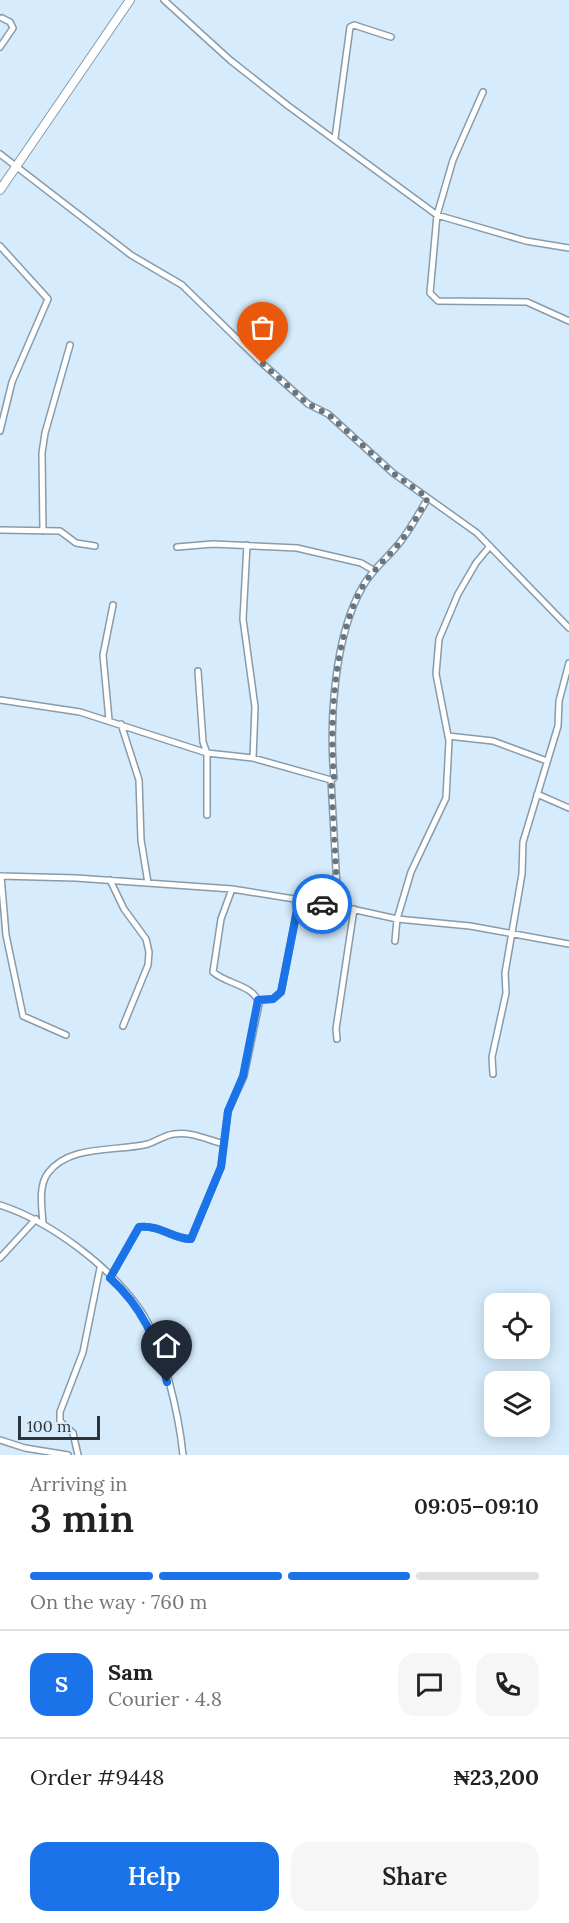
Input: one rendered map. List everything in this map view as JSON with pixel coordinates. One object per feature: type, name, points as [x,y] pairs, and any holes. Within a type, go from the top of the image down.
[{"type":"main road","points":[[0,190],[130,0]]},
{"type":"street","points":[[164,0],[230,60],[437,215],[526,241],[569,248]]},
{"type":"street","points":[[0,47],[13,28],[10,22],[2,18]]},
{"type":"street","points":[[335,138],[350,27],[354,25],[391,37]]},
{"type":"street","points":[[483,92],[453,159],[437,215],[430,293],[438,301],[527,302],[569,321]]},
{"type":"street","points":[[0,154],[131,255],[182,285],[263,364],[308,404],[328,414],[393,473],[477,533],[569,628]]},
{"type":"street","points":[[0,246],[48,298],[15,371],[0,430]]},
{"type":"street","points":[[43,531],[42,453],[51,410],[70,345]]},
{"type":"street","points":[[338,906],[331,780],[334,778],[332,711],[343,646],[356,601],[373,570],[401,540],[428,498]]},
{"type":"street","points":[[0,530],[60,531],[76,543],[95,546]]},
{"type":"street","points":[[177,547],[213,544],[315,551],[332,558],[361,563],[373,570]]},
{"type":"street","points":[[247,545],[243,619],[255,706],[253,758]]},
{"type":"street","points":[[395,941],[397,919],[411,872],[446,798],[448,736],[436,674],[439,639],[458,594],[476,563],[490,546]]},
{"type":"street","points":[[109,720],[103,655],[113,605]]},
{"type":"street","points":[[493,1074],[492,1057],[506,993],[505,973],[522,873],[523,842],[558,726],[559,701],[569,663]]},
{"type":"street","points":[[198,671],[203,742],[207,753],[207,815]]},
{"type":"street","points":[[0,700],[80,711],[207,753],[253,758],[331,780]]},
{"type":"street","points":[[122,724],[139,780],[141,840],[148,883]]},
{"type":"street","points":[[448,736],[493,741],[547,761]]},
{"type":"street","points":[[537,794],[569,808]]},
{"type":"street","points":[[66,1035],[23,1016],[6,935],[0,876],[110,880],[231,889],[338,906],[397,919],[470,926],[569,944]]},
{"type":"street","points":[[110,880],[120,902],[146,939],[149,952],[148,966],[123,1026]]},
{"type":"street","points":[[231,889],[221,919],[213,972],[219,978],[246,989],[258,1000],[273,999],[281,992],[299,900]]},
{"type":"street","points":[[337,1039],[336,1029],[354,909]]},
{"type":"street","points":[[110,1278],[139,1227],[160,1228],[182,1239],[191,1239],[221,1167],[228,1111],[243,1076],[258,1000]]},
{"type":"street","points":[[43,1223],[42,1190],[46,1175],[57,1163],[80,1154],[148,1144],[173,1133],[198,1136],[224,1144]]},
{"type":"street","points":[[0,1205],[36,1219],[75,1245],[141,1311],[151,1330],[178,1419],[183,1455]]},
{"type":"street","points":[[0,1258],[36,1219]]},
{"type":"street","points":[[78,1455],[74,1433],[60,1421],[60,1412],[83,1352],[100,1268]]},
{"type":"street","points":[[0,1440],[25,1448],[68,1455]]},
{"type":"way so far","points":[[263,364],[308,404],[328,414],[393,473],[428,498],[401,540],[373,570],[362,587],[343,646],[332,711],[334,778],[331,780],[338,906],[322,904]]},
{"type":"route","points":[[167,1382],[151,1330],[141,1311],[124,1290],[110,1278],[139,1227],[160,1228],[182,1239],[191,1239],[221,1167],[228,1111],[243,1076],[252,1040],[258,1000],[273,999],[281,992],[299,900],[322,904]]}]
